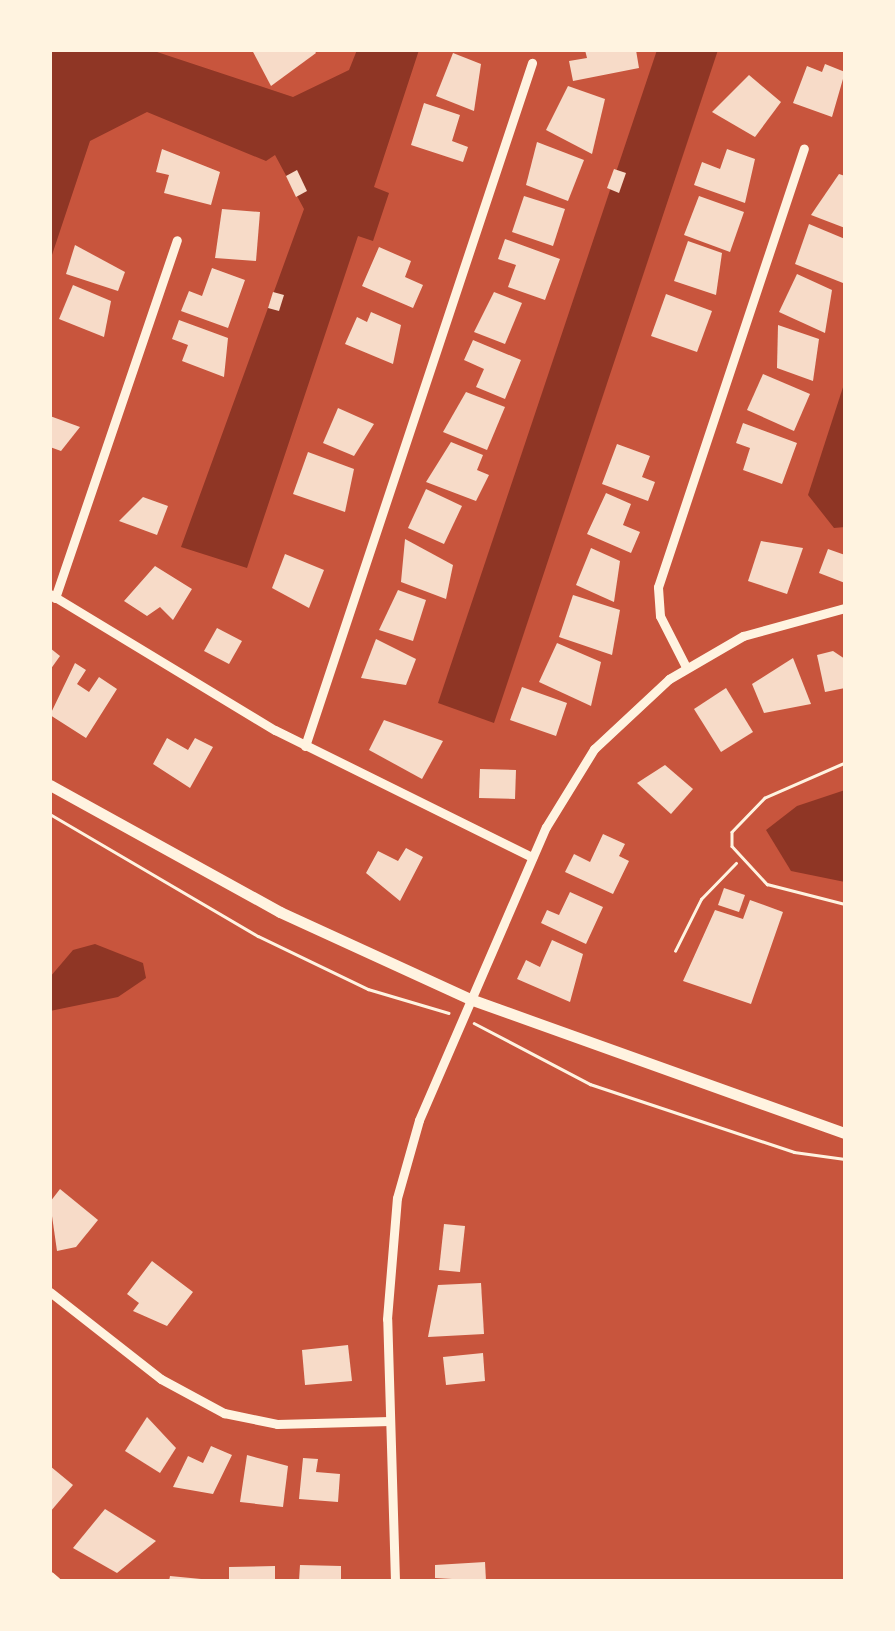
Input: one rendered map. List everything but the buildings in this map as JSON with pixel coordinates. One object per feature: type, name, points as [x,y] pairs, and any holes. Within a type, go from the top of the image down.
[{"type":"street","points":[[305,746],[532,62]]},
{"type":"street","points":[[686,667],[660,616],[660,578],[804,149]]},
{"type":"street","points":[[177,240],[53,596],[305,746],[532,857]]},
{"type":"street","points":[[395,1581],[388,1287],[400,1188],[470,1000],[532,857],[594,749],[686,667],[778,623],[845,608]]},
{"type":"street","points":[[50,785],[280,912],[470,1000],[845,1132]]},
{"type":"street","points":[[50,1292],[161,1380],[224,1413],[277,1424],[390,1422]]},
{"type":"street","points":[[50,1576],[56,1581]]},
{"type":"path","points":[[737,862],[732,832],[765,798],[845,762]]},
{"type":"path","points":[[50,814],[258,936],[368,989],[440,1009]]},
{"type":"path","points":[[737,862],[807,900],[845,904]]},
{"type":"path","points":[[675,951],[701,898],[737,862]]},
{"type":"path","points":[[488,1028],[590,1084],[794,1152],[845,1159]]},
{"type":"shaded area","points":[[151,50],[293,97],[349,70],[357,50],[419,50],[374,187],[389,193],[373,241],[358,236],[247,568],[181,547],[304,209],[275,155],[266,161],[147,112],[90,141],[50,261],[50,53]]},
{"type":"shaded area","points":[[657,50],[718,50],[494,723],[438,703]]},
{"type":"shaded area","points":[[845,381],[845,527],[834,528],[808,495]]},
{"type":"shaded area","points":[[845,790],[845,882],[791,871],[766,830],[797,806]]},
{"type":"shaded area","points":[[95,944],[143,963],[146,978],[118,997],[50,1011],[50,977],[73,950]]}]
